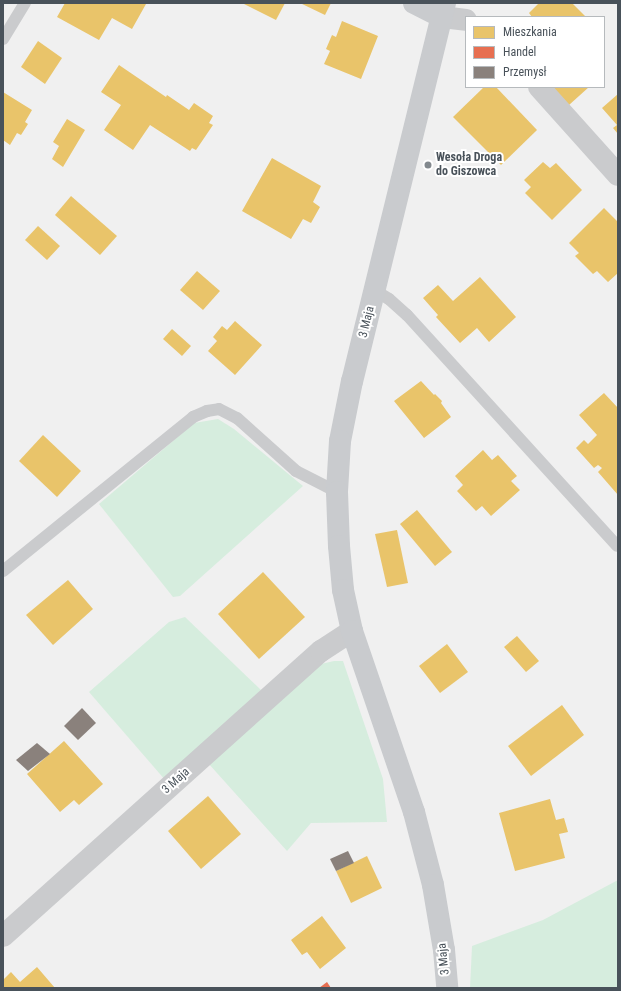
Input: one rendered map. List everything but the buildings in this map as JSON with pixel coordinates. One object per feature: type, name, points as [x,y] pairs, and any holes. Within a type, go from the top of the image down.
[{"type":"street","points":[[414,3],[444,10],[465,20]]},
{"type":"street","name":"3 Maja","points":[[444,10],[352,381],[340,440],[337,492],[339,546],[343,590],[352,631],[414,812],[433,886],[444,950],[447,988]]},
{"type":"street","points":[[540,88],[618,175]]},
{"type":"street","name":"3 Maja","points":[[3,936],[321,651],[352,631]]},
{"type":"lane","points":[[3,39],[25,3]]},
{"type":"lane","points":[[374,290],[389,299],[407,315],[617,546]]},
{"type":"lane","points":[[3,571],[193,417],[207,411],[219,409],[237,418],[296,471],[337,492]]},
{"type":"green space","points":[[218,419],[234,429],[303,486],[180,596],[173,597],[99,504],[194,423]]},
{"type":"green space","points":[[185,617],[261,690],[166,781],[89,692],[169,622]]},
{"type":"green space","points":[[334,661],[343,661],[383,779],[387,822],[311,823],[287,851],[208,763],[321,664]]},
{"type":"green space","points":[[618,880],[618,988],[470,988],[472,946],[543,920]]},
{"type":"place","name":"Wesoła Droga do Giszowca","points":[[428,165]]}]
